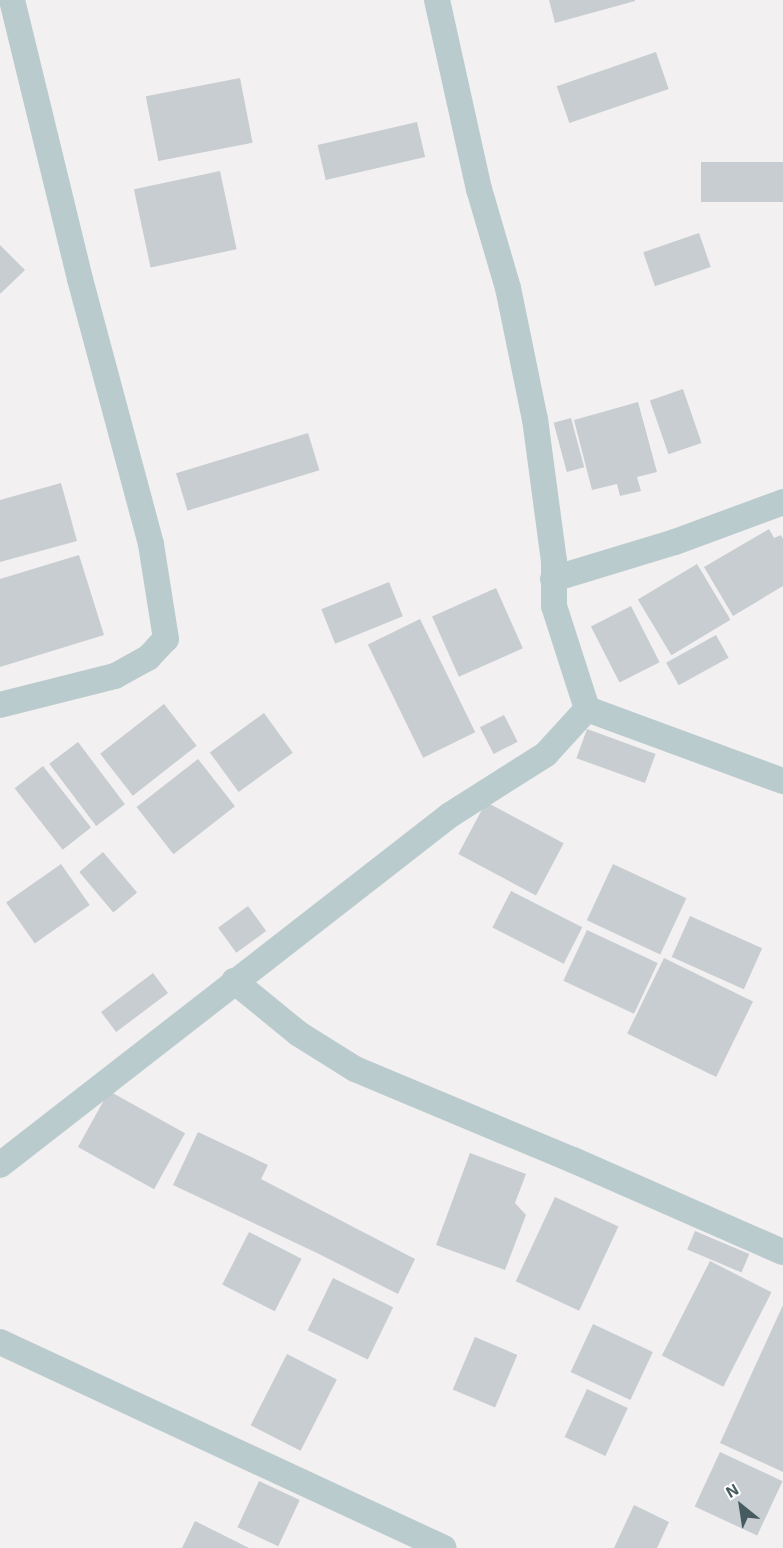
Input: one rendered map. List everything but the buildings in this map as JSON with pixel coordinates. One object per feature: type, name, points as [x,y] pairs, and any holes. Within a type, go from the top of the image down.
[{"type":"street","points":[[0,705],[115,676],[148,658],[166,639],[151,544],[80,279],[12,0]]},
{"type":"street","points":[[436,0],[479,189],[508,288],[535,419],[554,561],[554,606],[587,709]]},
{"type":"street","points":[[553,579],[675,542],[783,502]]},
{"type":"street","points":[[587,709],[783,781]]},
{"type":"street","points":[[0,1165],[450,815],[546,754],[587,709]]},
{"type":"street","points":[[234,981],[299,1034],[355,1069],[573,1160],[783,1252]]},
{"type":"street","points":[[0,1342],[443,1548]]}]
